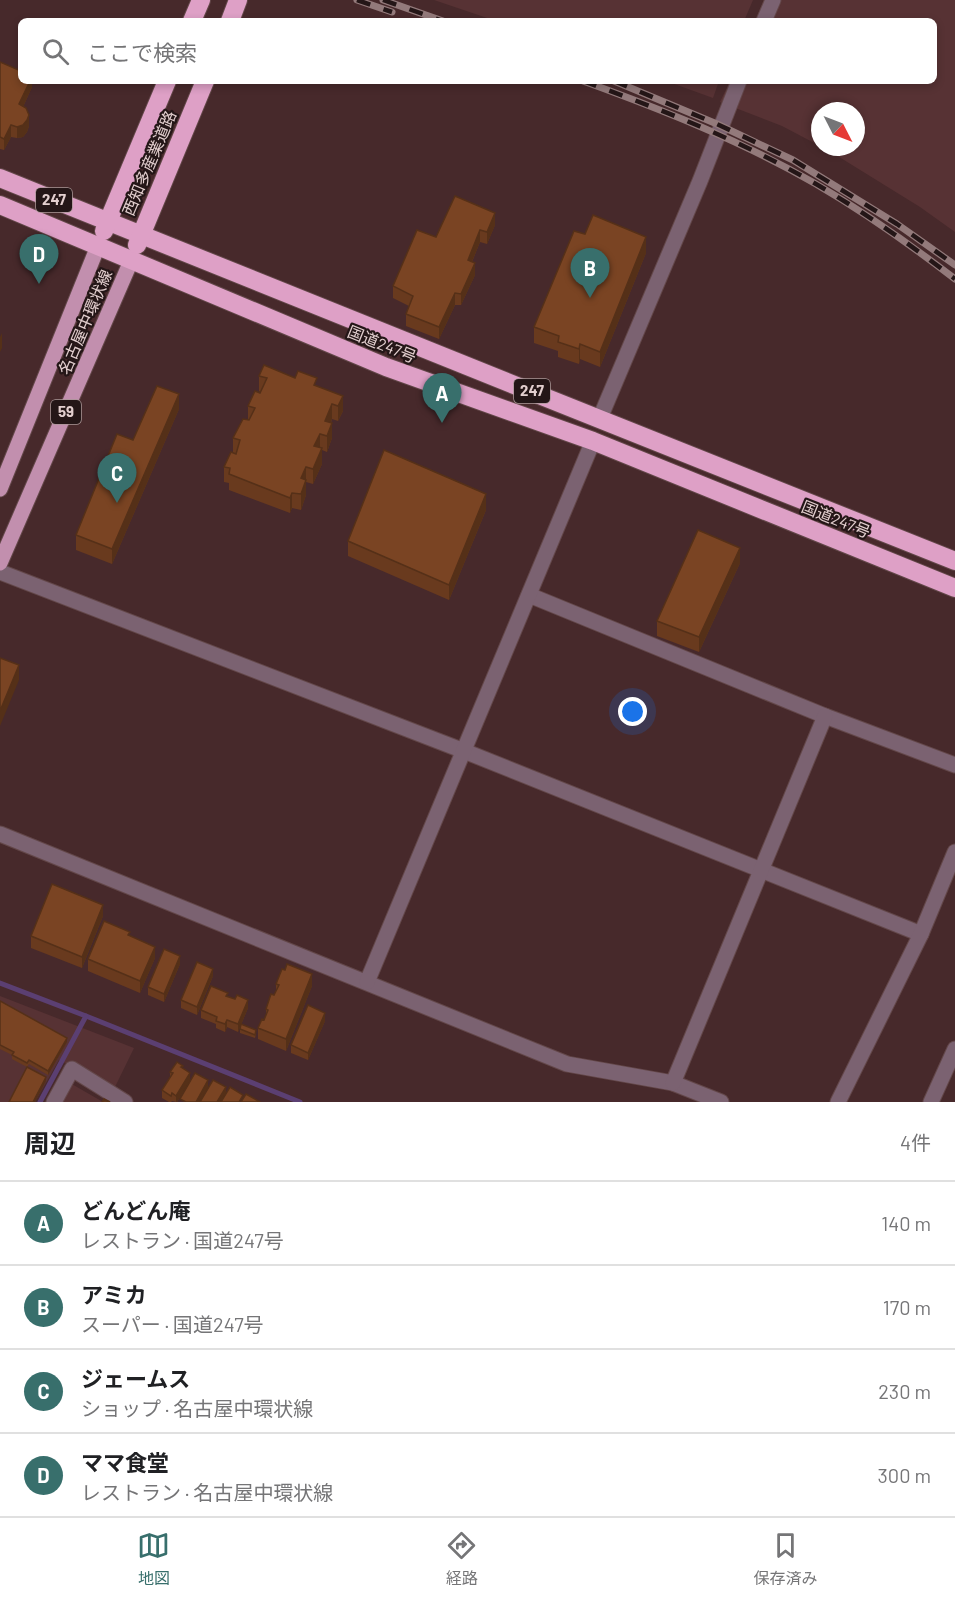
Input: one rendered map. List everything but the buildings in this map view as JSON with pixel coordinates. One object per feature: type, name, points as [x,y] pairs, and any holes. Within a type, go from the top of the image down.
[{"type":"highway","points":[[193,18],[201,0]]},
{"type":"highway","points":[[231,18],[238,0]]},
{"type":"highway","name":"西知多産業道路","points":[[98,246],[166,84]]},
{"type":"highway","name":"西知多産業道路","points":[[131,261],[204,84]]},
{"type":"highway","name":"国道247号","points":[[0,178],[955,561]]},
{"type":"highway","name":"国道247号","points":[[0,205],[386,367],[593,441],[955,588]]},
{"type":"main road","name":"名古屋中環状線","points":[[0,489],[98,246]]},
{"type":"main road","name":"名古屋中環状線","points":[[0,563],[131,261]]},
{"type":"street","points":[[765,18],[773,0]]},
{"type":"street","points":[[600,418],[700,181],[738,84]]},
{"type":"street","points":[[367,982],[593,441]]},
{"type":"street","points":[[0,572],[464,751],[921,934]]},
{"type":"street","points":[[530,595],[825,716],[955,765]]},
{"type":"street","points":[[673,1083],[825,716]]},
{"type":"street","points":[[0,834],[567,1064],[673,1083],[721,1102]]},
{"type":"street","points":[[838,1102],[921,934],[955,852]]},
{"type":"street","points":[[931,1102],[955,1049]]},
{"type":"street","points":[[54,1102],[72,1070],[126,1102]]},
{"type":"shaded area","points":[[434,0],[753,0],[745,18],[487,18]]},
{"type":"shaded area","points":[[764,0],[955,0],[955,232],[920,207],[838,156],[865,156],[865,102],[811,102],[811,141],[782,126],[720,102],[729,84],[937,84],[937,18],[756,18]]},
{"type":"shaded area","points":[[674,84],[718,84],[713,98]]},
{"type":"shaded area","points":[[0,996],[134,1048],[114,1089],[59,1060],[35,1102],[0,1102]]},
{"type":"shaded area","points":[[70,1083],[103,1102],[59,1102]]},
{"type":"waterway","points":[[0,983],[300,1102]]},
{"type":"waterway","points":[[40,1102],[86,1016]]},
{"type":"railway","points":[[357,0],[392,12]]},
{"type":"railway","points":[[383,0],[434,18]]},
{"type":"railway","points":[[591,84],[702,127],[788,168],[869,217],[955,279]]},
{"type":"railway","points":[[621,84],[717,124],[793,160],[897,224],[955,265]]},
{"type":"place","name":"ママ食堂","points":[[39,284]]},
{"type":"place","name":"アミカ","points":[[590,298]]},
{"type":"place","name":"どんどん庵","points":[[442,423]]},
{"type":"place","name":"ジェームス","points":[[117,503]]}]
